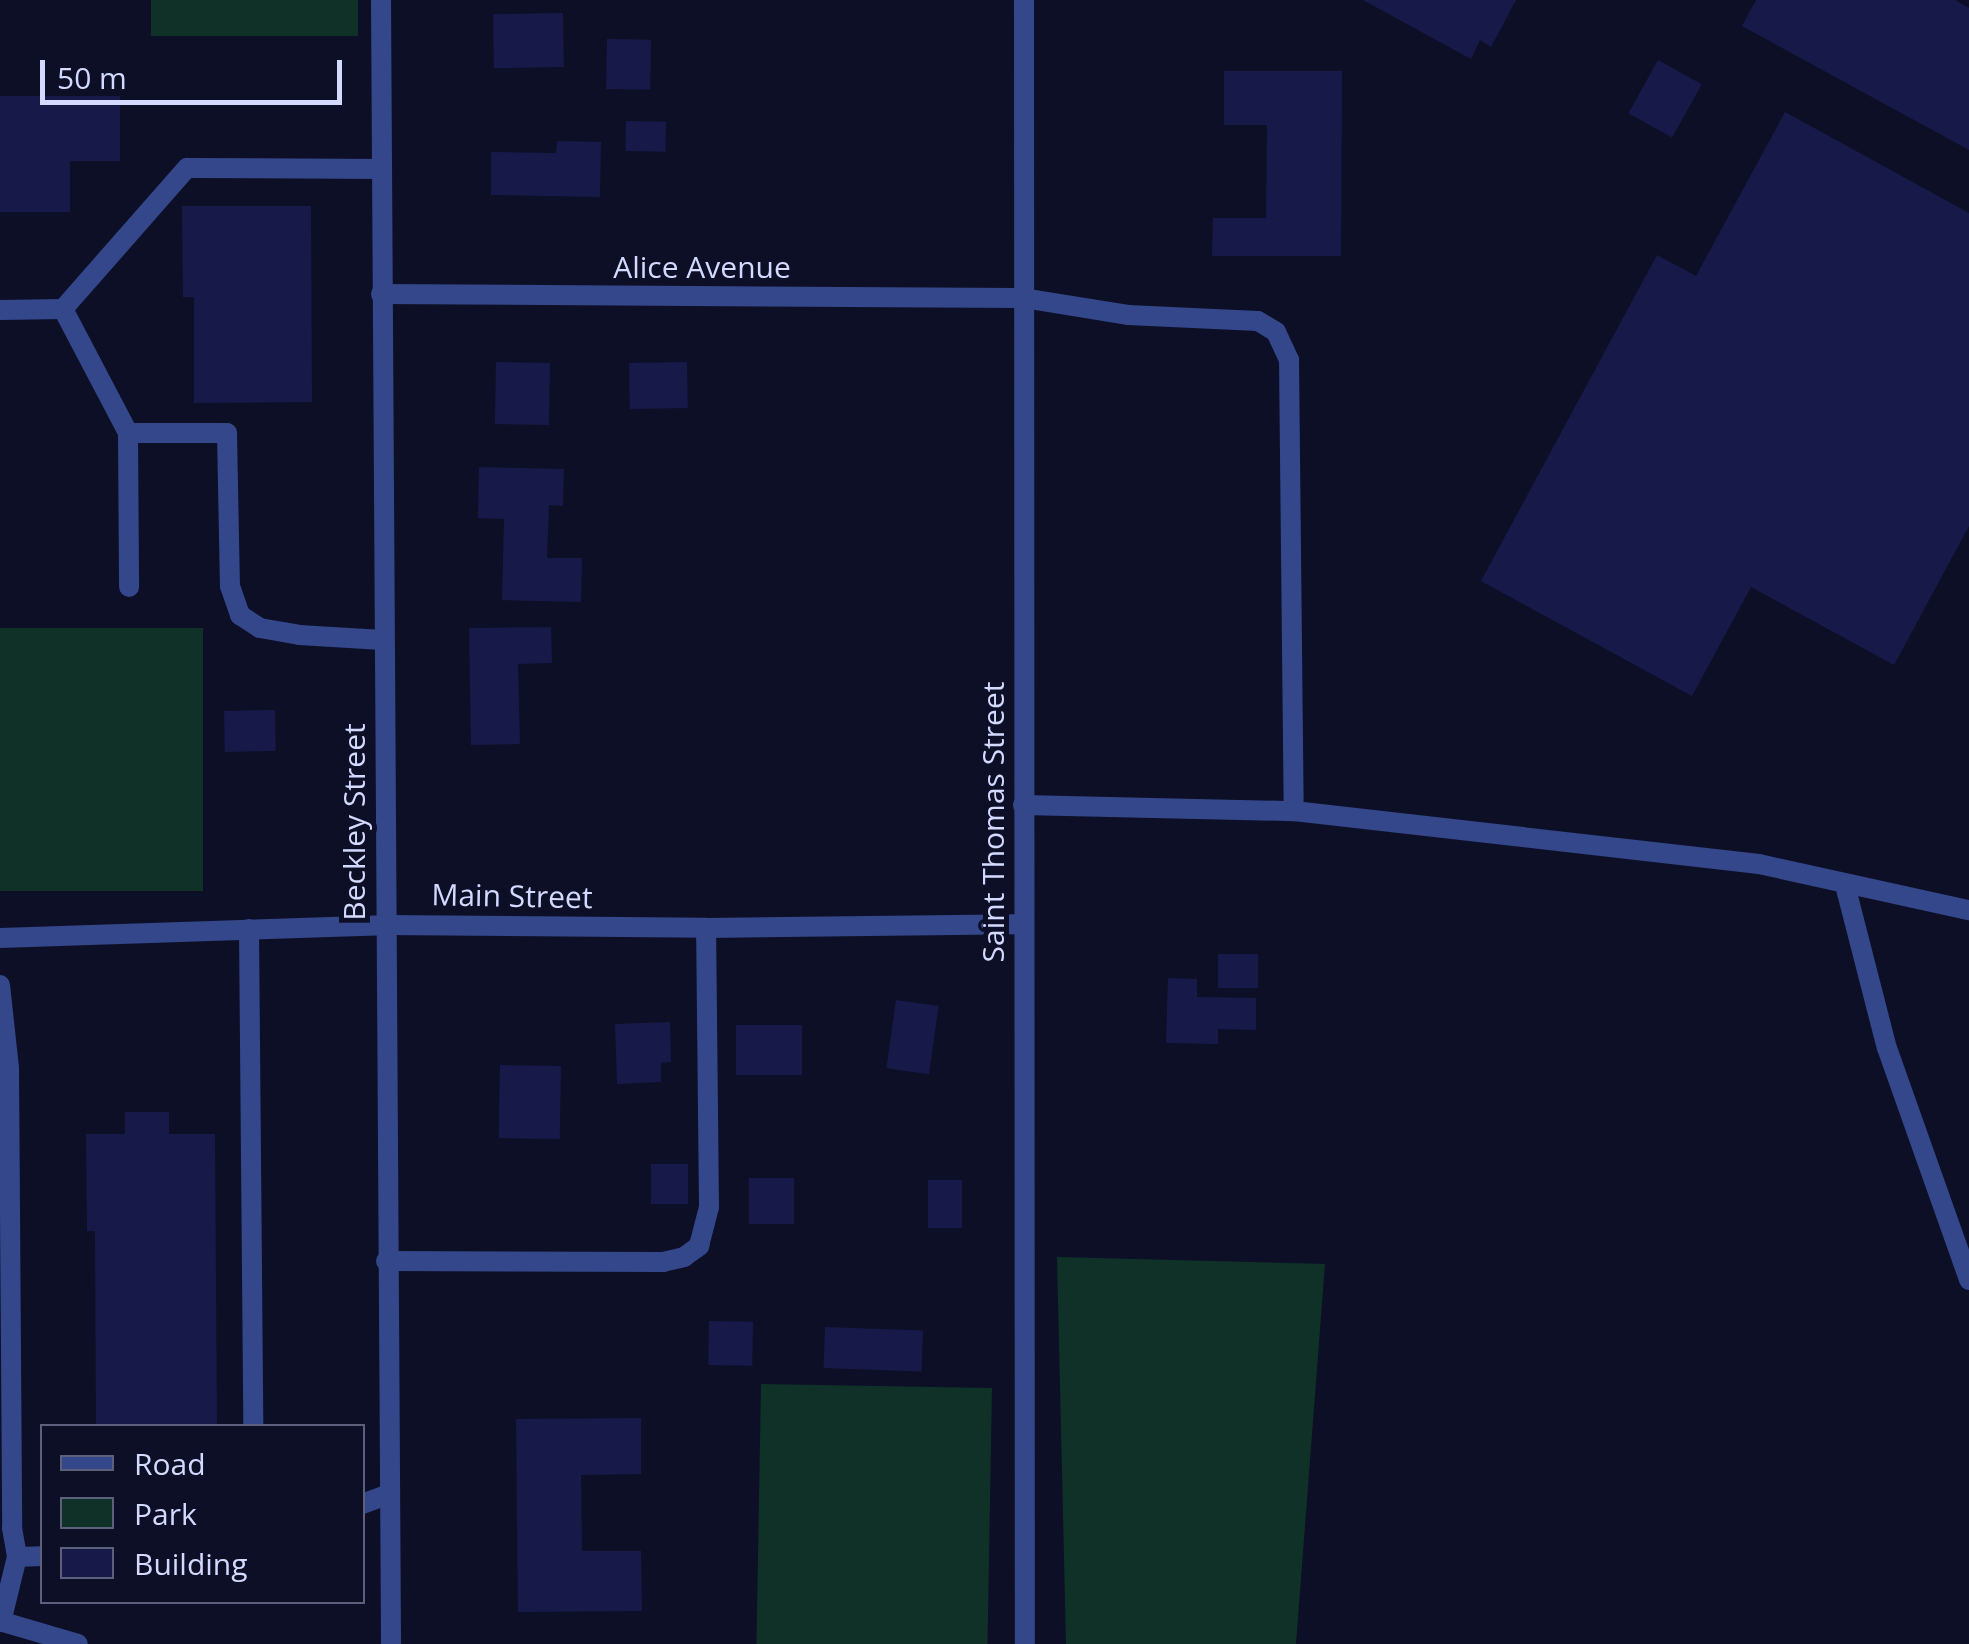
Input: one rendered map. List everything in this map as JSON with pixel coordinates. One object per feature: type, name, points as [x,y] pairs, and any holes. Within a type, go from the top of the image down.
[{"type":"street","name":"Beckley Street","points":[[381,0],[391,1644]]},
{"type":"street","name":"Saint Thomas Street","points":[[1024,0],[1025,1644]]},
{"type":"street","points":[[0,310],[63,309],[187,168],[381,169]]},
{"type":"street","name":"Alice Avenue","points":[[381,294],[1023,298],[1128,314],[1258,321],[1276,332],[1289,360],[1294,811]]},
{"type":"street","points":[[63,309],[128,433],[129,587]]},
{"type":"street","points":[[128,433],[227,433],[230,586],[240,615],[260,628],[299,636],[383,640]]},
{"type":"street","points":[[1023,805],[1294,811],[1759,864],[1969,910]]},
{"type":"street","points":[[1845,885],[1887,1048],[1969,1280]]},
{"type":"street","name":"Main Street","points":[[0,938],[384,924],[706,928],[1023,924]]},
{"type":"street","points":[[386,1261],[664,1262],[699,1246],[709,1207],[706,928]]},
{"type":"street","points":[[249,929],[253,1424]]},
{"type":"street","points":[[0,985],[8,1068],[12,1528],[17,1557],[0,1622],[78,1644]]},
{"type":"street","points":[[365,1503],[388,1496]]},
{"type":"street","points":[[17,1557],[40,1556]]},
{"type":"green space","points":[[151,0],[358,0],[358,36],[151,36]]},
{"type":"green space","points":[[0,628],[203,628],[203,891],[0,891]]},
{"type":"green space","points":[[1057,1257],[1325,1264],[1296,1644],[1066,1644]]},
{"type":"green space","points":[[761,1384],[992,1388],[987,1644],[756,1644]]},
{"type":"building","points":[[1363,0],[1516,0],[1491,47],[1480,40],[1471,59]]},
{"type":"building","points":[[1756,0],[1955,0],[1969,8],[1969,150],[1742,26]]},
{"type":"building","points":[[563,13],[564,67],[494,68],[493,14]]},
{"type":"building","points":[[607,39],[651,40],[650,90],[606,89]]},
{"type":"building","points":[[1658,60],[1702,84],[1672,138],[1628,113]]},
{"type":"building","points":[[1224,71],[1342,71],[1341,256],[1212,256],[1213,218],[1266,218],[1267,125],[1224,125]]},
{"type":"building","points":[[0,96],[120,96],[120,161],[70,161],[70,212],[0,212]]},
{"type":"building","points":[[1785,112],[1969,213],[1969,526],[1894,665],[1751,587],[1692,696],[1481,581],[1657,255],[1696,276]]},
{"type":"building","points":[[626,121],[666,122],[665,152],[625,151]]},
{"type":"building","points":[[557,141],[601,142],[600,197],[491,195],[491,152],[556,153]]},
{"type":"building","points":[[182,206],[311,206],[312,402],[194,403],[194,297],[183,297]]},
{"type":"building","points":[[496,362],[550,363],[549,425],[495,424]]},
{"type":"building","points":[[687,362],[688,408],[630,409],[629,363]]},
{"type":"building","points":[[479,467],[564,469],[563,506],[549,505],[547,558],[582,558],[581,602],[502,600],[504,519],[478,518]]},
{"type":"building","points":[[551,627],[552,663],[518,664],[520,744],[471,745],[469,628]]},
{"type":"building","points":[[275,710],[276,751],[225,752],[224,711]]},
{"type":"building","points":[[1218,954],[1258,954],[1258,988],[1218,988]]},
{"type":"building","points":[[1168,978],[1197,979],[1197,997],[1256,998],[1256,1030],[1218,1029],[1218,1044],[1166,1043]]},
{"type":"building","points":[[896,1000],[939,1006],[929,1074],[886,1068]]},
{"type":"building","points":[[670,1022],[671,1062],[661,1063],[661,1082],[617,1084],[615,1024]]},
{"type":"building","points":[[736,1025],[802,1025],[802,1075],[736,1075]]},
{"type":"building","points":[[500,1065],[561,1066],[560,1139],[499,1138]]},
{"type":"building","points":[[125,1112],[169,1112],[169,1134],[215,1134],[217,1424],[96,1424],[95,1231],[87,1231],[86,1134],[125,1134]]},
{"type":"building","points":[[651,1164],[688,1164],[688,1204],[651,1204]]},
{"type":"building","points":[[749,1178],[794,1178],[794,1224],[749,1224]]},
{"type":"building","points":[[928,1180],[962,1180],[962,1228],[928,1228]]},
{"type":"building","points":[[709,1321],[753,1322],[752,1366],[708,1365]]},
{"type":"building","points":[[825,1327],[923,1330],[922,1371],[824,1368]]},
{"type":"building","points":[[641,1418],[641,1474],[581,1475],[582,1551],[641,1551],[642,1611],[518,1612],[516,1419]]}]
